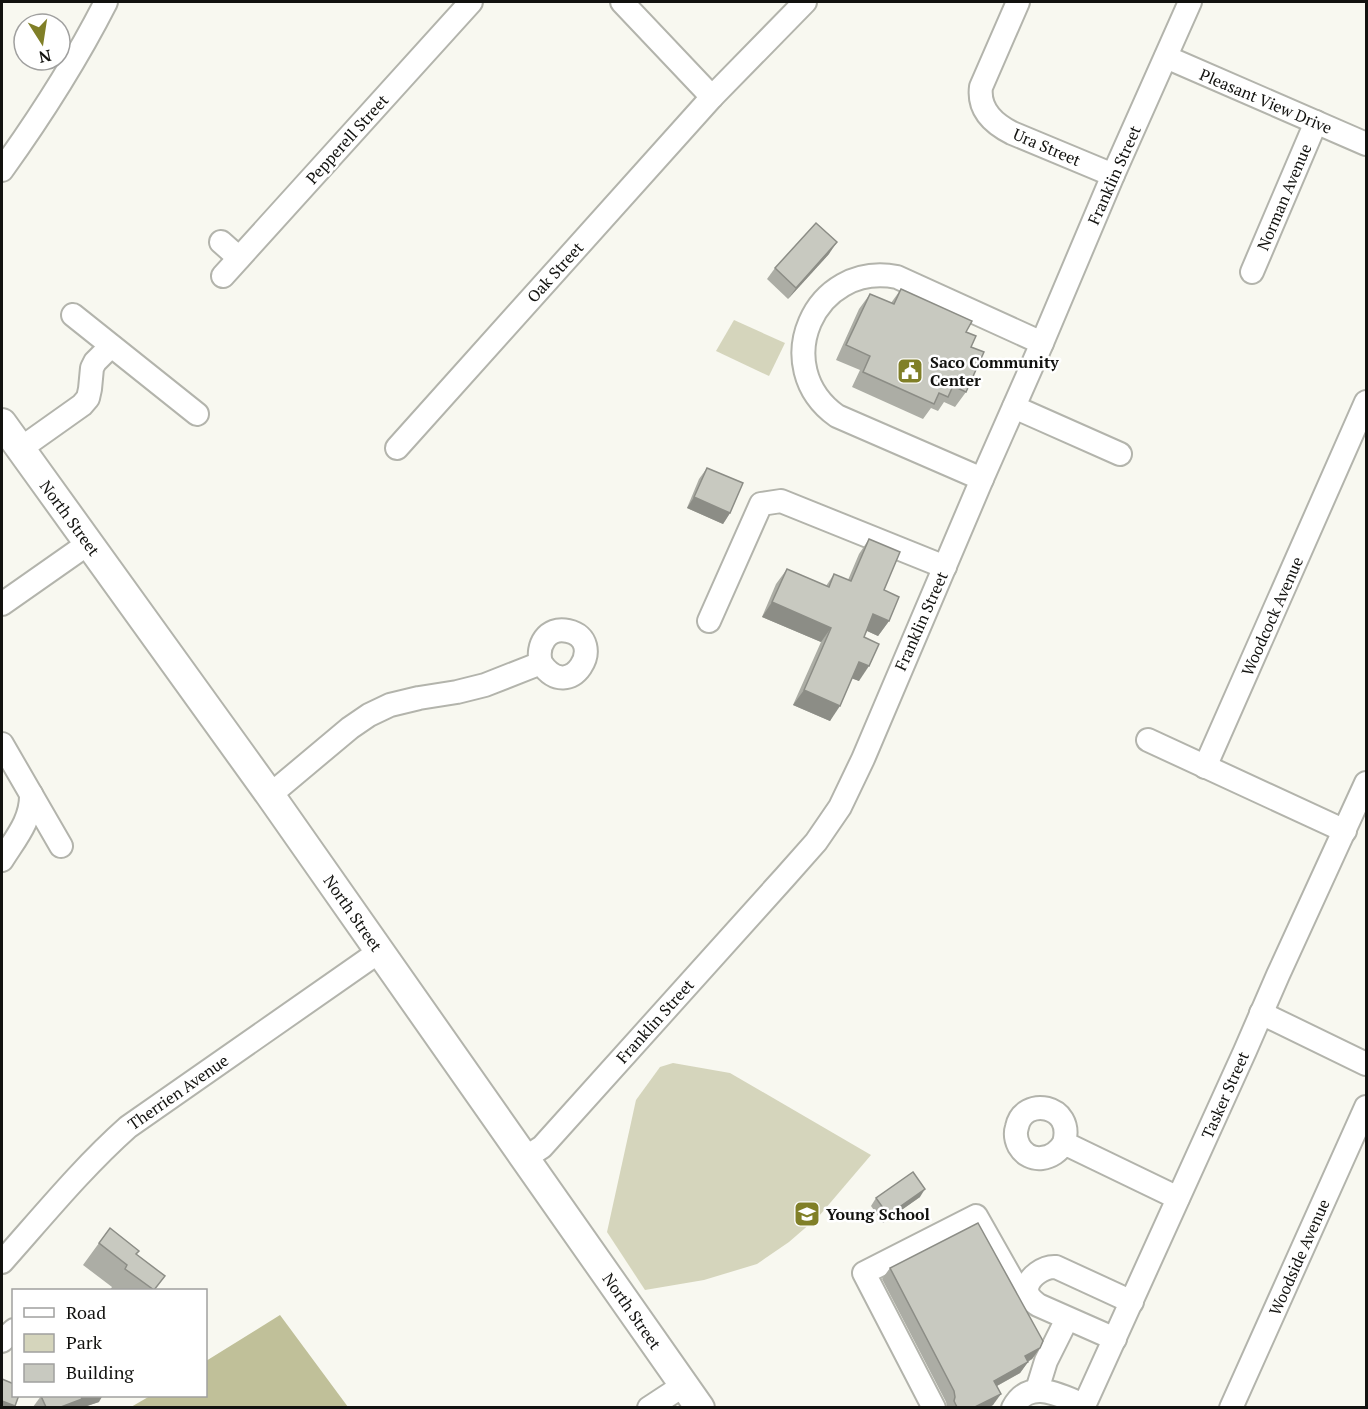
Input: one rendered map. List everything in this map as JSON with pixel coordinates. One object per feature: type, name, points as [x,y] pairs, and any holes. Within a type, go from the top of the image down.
[{"type":"main road","name":"North Street","points":[[2,423],[270,795],[692,1396]]},
{"type":"street","points":[[2,171],[50,100],[106,2]]},
{"type":"street","name":"Pepperell Street","points":[[223,276],[471,2]]},
{"type":"street","points":[[622,2],[712,97]]},
{"type":"street","name":"Oak Street","points":[[397,448],[712,97],[805,2]]},
{"type":"street","name":"Ura Street","points":[[1018,2],[981,87],[981,99],[986,112],[997,124],[1012,133],[1113,176]]},
{"type":"street","name":"Franklin Street","points":[[525,1158],[542,1147],[770,894],[816,842],[840,807],[1190,2]]},
{"type":"street","name":"Pleasant View Drive","points":[[1166,57],[1366,144]]},
{"type":"street","name":"Norman Avenue","points":[[1252,272],[1316,122]]},
{"type":"street","points":[[221,242],[239,258]]},
{"type":"street","points":[[982,479],[837,416],[826,408],[810,384],[804,362],[804,344],[808,324],[820,303],[841,286],[864,277],[886,275],[897,277],[1042,343]]},
{"type":"street","points":[[72,315],[197,414]]},
{"type":"street","points":[[20,449],[82,405],[88,398],[92,368],[111,346]]},
{"type":"street","name":"Woodcock Avenue","points":[[1205,767],[1366,402]]},
{"type":"street","points":[[1014,407],[1120,454]]},
{"type":"street","points":[[709,621],[761,504],[781,501],[945,567]]},
{"type":"street","points":[[2,604],[89,543]]},
{"type":"street","points":[[270,795],[350,728],[369,715],[390,705],[485,685],[541,663]]},
{"type":"street","points":[[1148,740],[1345,831]]},
{"type":"street","points":[[2,744],[61,846]]},
{"type":"street","name":"Tasker Street","points":[[1084,1406],[1366,783]]},
{"type":"street","points":[[2,860],[27,820],[31,794]]},
{"type":"street","name":"Therrien Avenue","points":[[2,1262],[77,1177],[128,1127],[380,951]]},
{"type":"street","points":[[1261,1013],[1366,1064]]},
{"type":"street","name":"Woodside Avenue","points":[[1231,1407],[1366,1107]]},
{"type":"street","points":[[1065,1143],[1178,1198]]},
{"type":"street","points":[[934,1407],[864,1273],[976,1215],[1014,1283],[1027,1290]]},
{"type":"street","points":[[1115,1339],[1038,1305],[1030,1299],[1027,1290],[1030,1283],[1042,1269],[1049,1266],[1056,1267],[1132,1302]]},
{"type":"street","points":[[1037,1390],[1046,1361],[1067,1319]]},
{"type":"street","points":[[1013,1407],[1021,1397],[1037,1390],[1056,1394],[1084,1406]]},
{"type":"street","points":[[650,1407],[692,1396]]},
{"type":"green space","points":[[734,320],[785,343],[769,376],[716,351]]},
{"type":"green space","points":[[673,1063],[730,1073],[871,1155],[819,1216],[789,1242],[757,1264],[704,1280],[645,1290],[607,1232],[636,1100],[660,1067]]},
{"type":"green space","points":[[280,1315],[348,1407],[131,1407],[148,1397],[207,1397],[207,1360]]},
{"type":"building","points":[[816,223],[837,242],[796,288],[775,268]]},
{"type":"building","points":[[901,289],[972,321],[966,332],[976,336],[971,347],[984,352],[966,392],[953,386],[948,397],[939,393],[934,404],[863,372],[870,356],[846,345],[870,294],[894,304]]},
{"type":"building","points":[[707,468],[743,483],[730,513],[694,497]]},
{"type":"building","points":[[869,539],[900,552],[884,590],[899,597],[889,621],[873,614],[864,637],[879,644],[869,666],[859,662],[840,706],[804,690],[831,628],[772,602],[787,569],[829,587],[834,574],[851,581]]},
{"type":"building","points":[[913,1172],[925,1189],[888,1215],[876,1198]]},
{"type":"building","points":[[978,1223],[1043,1341],[1040,1348],[1025,1356],[1028,1362],[994,1381],[1001,1394],[975,1407],[957,1407],[954,1401],[954,1391],[890,1268]]},
{"type":"building","points":[[110,1228],[139,1251],[136,1254],[165,1276],[153,1289],[125,1269],[127,1265],[99,1243]]},
{"type":"building","points":[[2,1379],[12,1383],[12,1397],[18,1397],[15,1406],[2,1401]]},
{"type":"building","points":[[41,1397],[82,1397],[82,1399],[61,1407],[46,1407]]},
{"type":"place","name":"Saco Community Center","points":[[910,371]]},
{"type":"place","name":"Young School","points":[[807,1214]]}]
